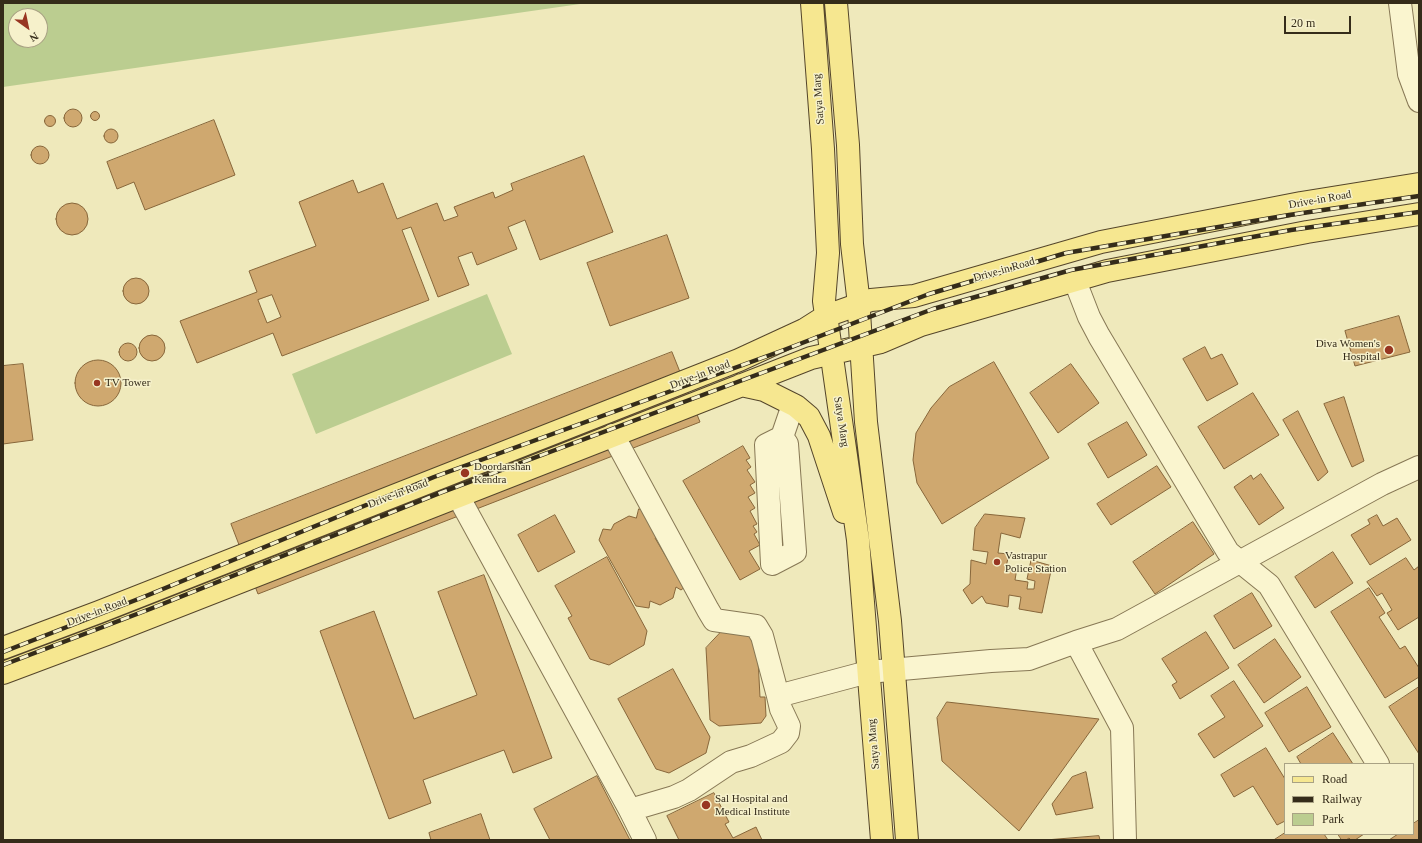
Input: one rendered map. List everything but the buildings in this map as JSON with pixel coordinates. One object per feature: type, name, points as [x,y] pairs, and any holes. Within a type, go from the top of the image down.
[{"type":"main road","name":"Satya Marg","points":[[812,3],[823,149],[828,253],[824,301],[858,540],[882,840]]},
{"type":"main road","points":[[836,3],[848,146],[852,244],[858,304],[866,422],[890,621],[907,840]]},
{"type":"main road","name":"Drive-in Road","points":[[3,648],[114,606],[739,360],[804,330],[826,316],[858,304],[871,300],[914,296],[1101,242],[1301,203],[1419,184]]},
{"type":"main road","points":[[3,673],[122,628],[811,358],[831,352],[881,342],[921,325],[1107,271],[1307,232],[1419,214]]},
{"type":"main road","points":[[741,385],[764,390],[793,404],[809,417],[819,436],[846,517],[858,540]]},
{"type":"street","points":[[1400,3],[1409,74],[1419,101]]},
{"type":"street","points":[[1075,281],[1098,336],[1228,552],[1269,585],[1377,763]]},
{"type":"street","points":[[782,437],[787,444],[795,552],[772,564],[766,445],[782,437],[793,404]]},
{"type":"street","points":[[613,435],[714,620],[756,626],[762,636],[781,709],[789,726],[788,733],[781,742],[751,756],[731,762],[689,790],[674,797],[630,810]]},
{"type":"street","points":[[778,696],[868,672],[1029,659],[1117,629],[1382,484],[1419,467]]},
{"type":"street","points":[[458,496],[645,840]]},
{"type":"street","points":[[1076,642],[1122,728],[1125,840]]},
{"type":"green space","points":[[3,3],[587,3],[3,87]]},
{"type":"green space","points":[[487,294],[512,354],[316,434],[292,374]]},
{"type":"railway","points":[[3,652],[146,596],[434,477],[784,350],[929,294],[1066,253],[1289,215],[1419,196]]},
{"type":"railway","points":[[3,665],[150,609],[440,493],[933,309],[1071,270],[1291,230],[1419,212]]},
{"type":"place","name":"Diva Women's Hospital","points":[[1389,350]]},
{"type":"place","name":"TV Tower","points":[[97,383]]},
{"type":"place","name":"Doordarshan Kendra","points":[[465,473]]},
{"type":"place","name":"Vastrapur Police Station","points":[[997,562]]},
{"type":"place","name":"Sal Hospital and Medical Institute","points":[[706,805]]}]
